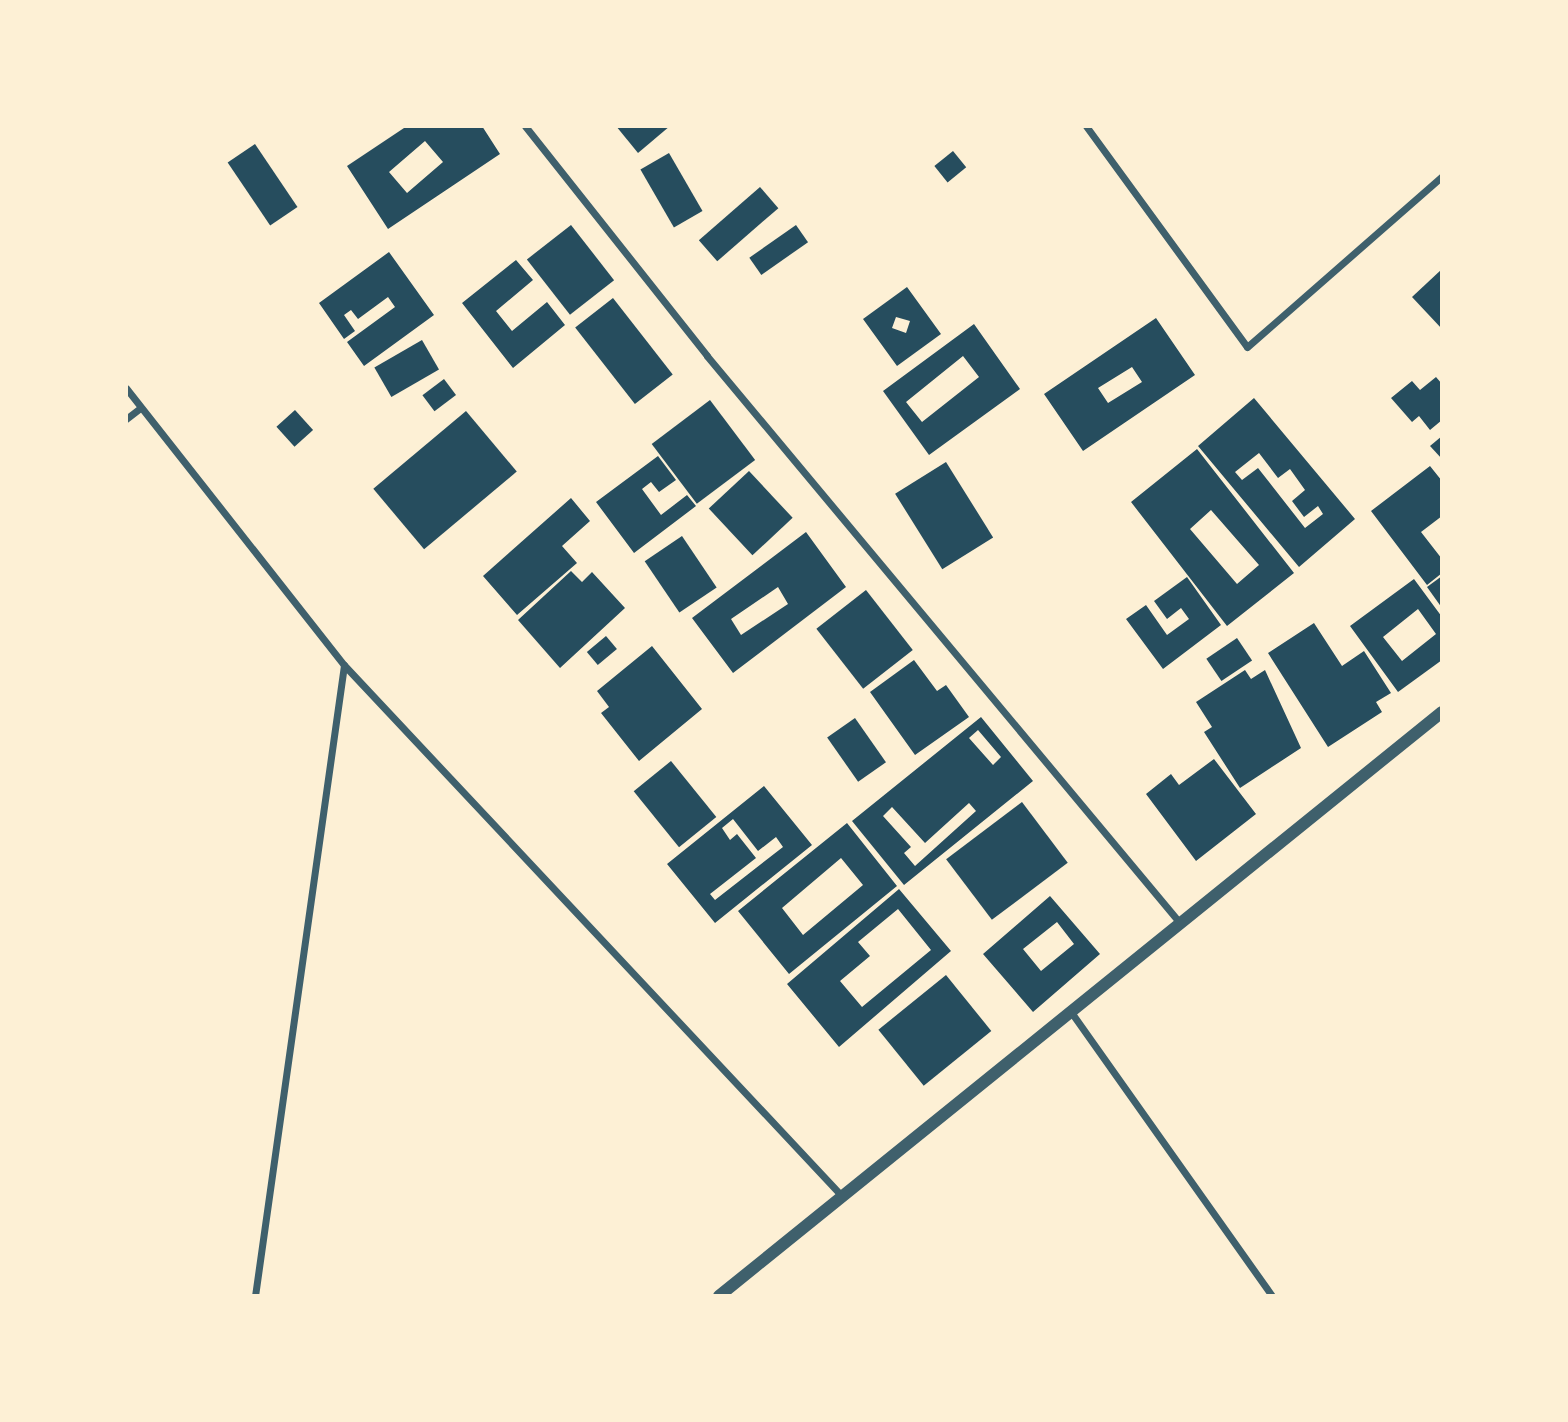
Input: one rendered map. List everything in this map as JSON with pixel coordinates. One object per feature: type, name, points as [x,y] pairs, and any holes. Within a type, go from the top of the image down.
[{"type":"street","points":[[525,126],[707,356],[1180,923]]},
{"type":"street","points":[[1086,126],[1247,347],[1442,176]]},
{"type":"street","points":[[126,388],[139,409],[344,664],[842,1196]]},
{"type":"street","points":[[126,419],[139,409]]},
{"type":"street","points":[[255,1296],[344,664]]},
{"type":"street","points":[[719,1296],[1442,712]]},
{"type":"street","points":[[1071,1012],[1272,1296]]},
{"type":"building","points":[[407,126],[482,126],[500,154],[388,229],[347,166]],"holes":[[[425,141],[443,162],[407,193],[389,172]]]},
{"type":"building","points":[[616,126],[670,126],[638,153]]},
{"type":"building","points":[[255,144],[297,207],[270,225],[228,162]]},
{"type":"building","points":[[953,151],[966,167],[948,182],[934,166]]},
{"type":"building","points":[[669,153],[702,211],[674,228],[640,170]]},
{"type":"building","points":[[760,187],[778,208],[717,261],[699,240]]},
{"type":"building","points":[[571,225],[614,280],[570,315],[527,259]]},
{"type":"building","points":[[796,225],[808,242],[761,275],[749,258]]},
{"type":"building","points":[[389,252],[434,315],[364,366],[347,342],[395,307],[388,297],[358,319],[351,310],[344,315],[355,331],[344,339],[319,303]]},
{"type":"building","points":[[516,260],[533,280],[496,311],[512,331],[547,302],[565,325],[513,368],[462,303]]},
{"type":"building","points":[[1442,269],[1442,329],[1412,297]]},
{"type":"building","points":[[907,287],[941,334],[897,366],[863,319]],"holes":[[[896,317],[910,321],[906,333],[892,328]]]},
{"type":"building","points":[[613,298],[673,374],[635,404],[575,328]]},
{"type":"building","points":[[1156,318],[1195,375],[1083,451],[1044,394]],"holes":[[[1132,367],[1142,382],[1108,403],[1098,388]]]},
{"type":"building","points":[[974,324],[1020,389],[929,455],[883,391]],"holes":[[[963,356],[979,377],[922,422],[906,402]]]},
{"type":"building","points":[[422,340],[439,369],[391,397],[374,368]]},
{"type":"building","points":[[1436,377],[1442,384],[1442,420],[1430,430],[1419,416],[1412,422],[1391,398],[1412,381],[1420,390]]},
{"type":"building","points":[[444,379],[456,395],[434,411],[422,395]]},
{"type":"building","points":[[1254,398],[1355,519],[1299,567],[1198,446]],"holes":[[[1259,453],[1278,478],[1290,469],[1305,490],[1292,501],[1304,517],[1318,506],[1323,514],[1305,528],[1258,468],[1242,480],[1235,472]]]},
{"type":"building","points":[[710,400],[755,460],[697,504],[652,444]]},
{"type":"building","points":[[295,410],[313,430],[294,447],[276,427]]},
{"type":"building","points":[[466,411],[517,472],[424,549],[373,489]]},
{"type":"building","points":[[1442,436],[1442,459],[1430,446]]},
{"type":"building","points":[[1197,449],[1294,573],[1227,626],[1131,502]],"holes":[[[1211,510],[1259,565],[1237,584],[1190,529]]]},
{"type":"building","points":[[658,456],[676,480],[659,492],[651,482],[642,489],[661,515],[687,495],[696,506],[634,553],[596,502]]},
{"type":"building","points":[[946,462],[993,537],[942,569],[895,494]]},
{"type":"building","points":[[1430,466],[1442,481],[1442,516],[1421,532],[1442,559],[1442,573],[1427,585],[1371,511]]},
{"type":"building","points":[[749,471],[793,518],[752,555],[709,509]]},
{"type":"building","points":[[571,498],[590,521],[562,546],[577,563],[517,615],[483,576]]},
{"type":"building","points":[[806,532],[846,587],[733,673],[692,618]],"holes":[[[778,587],[788,604],[741,635],[731,619]]]},
{"type":"building","points":[[682,536],[717,587],[679,613],[645,561]]},
{"type":"building","points":[[571,571],[582,582],[592,572],[625,608],[560,668],[518,620]]},
{"type":"building","points":[[1442,576],[1442,608],[1427,587]]},
{"type":"building","points":[[1187,577],[1221,625],[1163,669],[1126,619],[1146,605],[1167,635],[1189,619],[1181,608],[1167,619],[1154,601]]},
{"type":"building","points":[[1414,579],[1442,617],[1442,660],[1398,692],[1350,626]],"holes":[[[1418,609],[1436,634],[1402,661],[1383,637]]]},
{"type":"building","points":[[866,590],[913,650],[863,689],[816,629]]},
{"type":"building","points":[[1314,623],[1342,666],[1364,651],[1391,693],[1376,702],[1382,712],[1328,747],[1268,653]]},
{"type":"building","points":[[606,636],[617,649],[598,665],[587,652]]},
{"type":"building","points":[[1237,638],[1252,660],[1221,681],[1206,659]]},
{"type":"building","points":[[652,646],[702,709],[639,761],[601,713],[609,707],[597,691]]},
{"type":"building","points":[[914,660],[937,691],[946,685],[969,717],[915,755],[870,692]]},
{"type":"building","points":[[1245,670],[1251,679],[1265,670],[1301,748],[1240,788],[1204,732],[1212,727],[1196,702]]},
{"type":"building","points":[[981,717],[1033,781],[904,885],[852,821]],"holes":[[[978,730],[1001,757],[993,765],[969,738]],[[969,803],[976,811],[915,866],[904,853],[911,847],[883,816],[892,807],[925,843]]]},
{"type":"building","points":[[855,718],[886,762],[858,782],[827,738]]},
{"type":"building","points":[[1214,759],[1256,814],[1196,861],[1146,794],[1171,774],[1179,785]]},
{"type":"building","points":[[671,761],[716,817],[679,847],[634,791]]},
{"type":"building","points":[[764,786],[812,845],[715,923],[667,864]],"holes":[[[733,819],[758,851],[776,837],[783,847],[715,900],[710,894],[756,858],[737,834],[730,840],[722,828]]]},
{"type":"building","points":[[1022,802],[1068,863],[992,920],[946,859]]},
{"type":"building","points":[[847,823],[897,886],[789,974],[738,911]],"holes":[[[841,858],[863,885],[803,935],[782,908]]]},
{"type":"building","points":[[899,889],[951,951],[839,1047],[787,984]],"holes":[[[898,909],[931,950],[862,1007],[840,981],[870,956],[858,942]]]},
{"type":"building","points":[[1050,896],[1100,954],[1033,1012],[983,954]],"holes":[[[1057,922],[1074,944],[1041,971],[1023,949]]]},
{"type":"building","points":[[946,975],[991,1031],[924,1086],[878,1030]]}]
